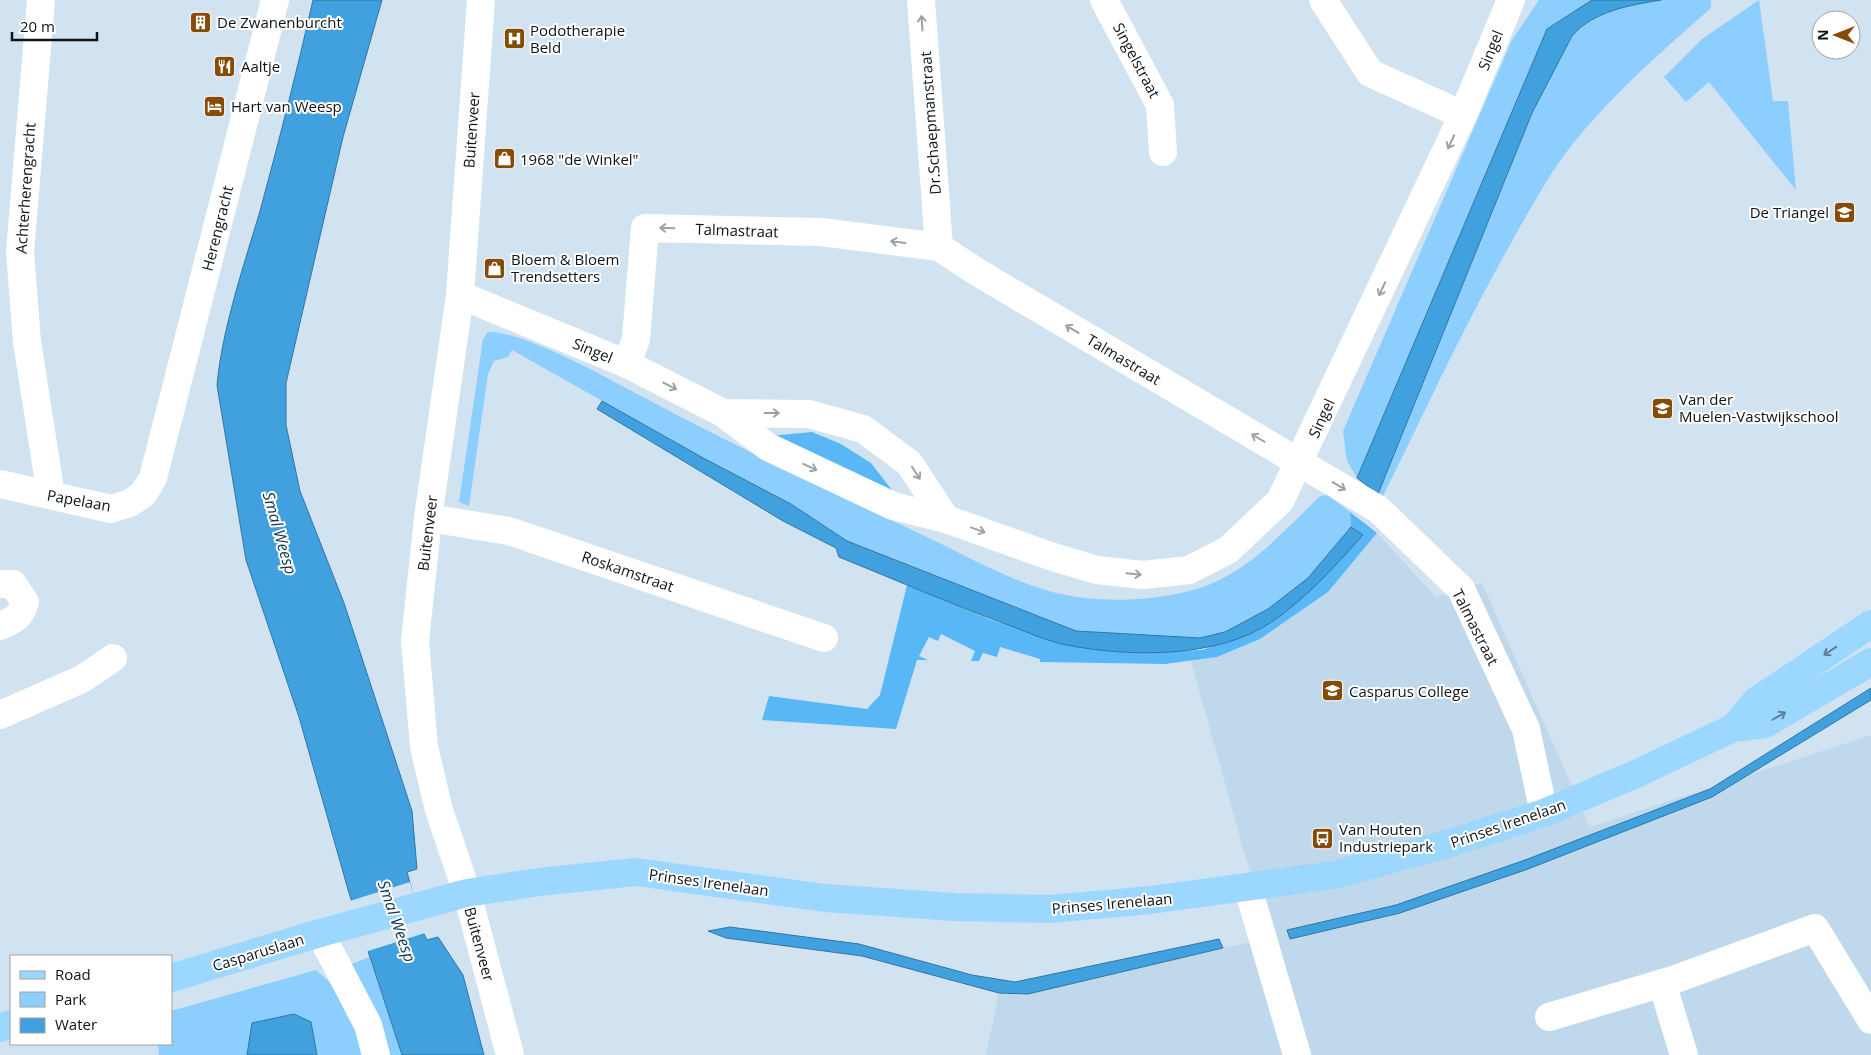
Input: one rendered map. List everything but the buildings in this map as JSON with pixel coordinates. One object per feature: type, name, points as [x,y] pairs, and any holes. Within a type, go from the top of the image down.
[{"type":"main road","name":"Prinses Irenelaan","points":[[1733,728],[1756,701],[1871,624]]},
{"type":"main road","name":"Prinses Irenelaan","points":[[466,894],[539,882],[636,872],[825,898],[954,907],[1049,909],[1151,900],[1334,875],[1447,844],[1544,813],[1638,773],[1733,728],[1765,724],[1871,662]]},
{"type":"main road","name":"Casparuslaan","points":[[172,978],[332,930],[466,894]]},
{"type":"street","name":"Achterherengracht","points":[[41,0],[10,223],[20,252],[27,342],[51,495]]},
{"type":"street","name":"Herengracht","points":[[159,456],[275,0]]},
{"type":"street","name":"Buitenveer","points":[[480,0],[460,296],[428,518],[415,641],[424,747],[439,810],[466,894],[510,1055]]},
{"type":"street","name":"Dr.Schaepmanstraat","points":[[920,0],[938,247]]},
{"type":"street","name":"Singelstraat","points":[[1104,0],[1160,104],[1163,152]]},
{"type":"street","points":[[1323,0],[1370,73],[1463,115]]},
{"type":"street","name":"Singel","points":[[460,296],[627,364],[723,413],[768,447],[893,506],[946,518],[1050,556],[1097,570],[1143,575],[1189,570],[1228,550],[1280,501],[1300,463],[1463,115],[1511,0]]},
{"type":"street","name":"Talmastraat","points":[[627,364],[636,339],[645,228],[820,232],[938,247],[977,272],[1378,509],[1460,589],[1526,729],[1544,813]]},
{"type":"street","name":"Singel","points":[[723,413],[809,414],[864,430],[909,463],[946,518]]},
{"type":"street","name":"Papelaan","points":[[0,484],[111,509],[130,503],[143,494],[153,478],[159,456]]},
{"type":"street","name":"Roskamstraat","points":[[428,518],[509,531],[824,638]]},
{"type":"street","points":[[0,584],[13,584],[25,602],[23,611],[17,619],[0,626]]},
{"type":"street","points":[[0,715],[82,679],[114,658]]},
{"type":"street","points":[[1248,888],[1298,1055]]},
{"type":"street","points":[[1549,1017],[1662,984],[1816,928],[1871,1020]]},
{"type":"street","points":[[332,930],[368,1025],[376,1055]]},
{"type":"street","points":[[1662,984],[1684,1055]]},
{"type":"shaded area","points":[[812,432],[841,444],[871,463],[895,494],[770,436]]},
{"type":"shaded area","points":[[1350,512],[1377,533],[1328,592],[1260,639],[1217,657],[1165,664],[1040,662],[1040,659],[1000,647],[997,657],[983,653],[979,661],[971,661],[975,651],[941,634],[938,641],[929,637],[919,656],[928,660],[917,660],[896,729],[762,720],[769,696],[867,709],[880,695],[907,585],[992,620],[1071,646],[1145,652],[1202,650],[1248,634],[1363,536],[1351,527]]},
{"type":"shaded area","name":"Van Houten Industriepark","points":[[1377,533],[1436,597],[1482,583],[1590,827],[1871,735],[1871,1055],[986,1055],[999,993],[1028,994],[1271,937],[1244,852],[1191,661],[1217,657],[1260,639],[1328,592]]},
{"type":"green space","points":[[1539,0],[1592,0],[1547,29],[1357,478],[1347,461],[1343,431],[1512,40]]},
{"type":"green space","points":[[1661,0],[1711,0],[1711,8],[1614,98],[1578,137],[1554,169],[1489,282],[1382,498],[1378,494],[1532,113],[1572,36],[1581,27],[1613,10]]},
{"type":"green space","points":[[1759,0],[1773,101],[1788,101],[1796,190],[1709,82],[1686,102],[1664,77],[1702,39]]},
{"type":"green space","points":[[488,332],[523,339],[567,358],[811,482],[998,572],[1052,592],[1070,596],[1110,600],[1171,595],[1208,585],[1224,578],[1254,558],[1282,534],[1320,496],[1328,495],[1350,512],[1351,527],[1308,578],[1268,609],[1225,632],[1200,638],[1076,631],[847,541],[791,504],[705,459],[512,350],[508,357],[494,361],[488,374],[469,506],[459,502],[483,339]]},
{"type":"green space","points":[[369,957],[402,1055],[384,1055],[347,966]]},
{"type":"green space","points":[[316,970],[334,986],[368,1055],[317,1055],[311,1022],[252,1023],[247,1055],[159,1055],[158,1045],[172,1045],[172,1011]]},
{"type":"water","name":"Smal Weesp","points":[[313,0],[382,0],[343,137],[286,383],[286,425],[300,491],[344,603],[412,811],[417,869],[407,872],[424,934],[427,940],[438,937],[463,975],[484,1055],[402,1055],[349,893],[299,717],[246,560],[217,385],[229,320],[274,158]]},
{"type":"water","points":[[1592,0],[1661,0],[1613,10],[1581,27],[1572,36],[1532,113],[1378,494],[1357,478],[1547,29]]},
{"type":"water","points":[[602,401],[705,459],[791,504],[847,541],[1076,631],[1200,638],[1225,632],[1268,609],[1308,578],[1351,527],[1363,535],[1296,604],[1270,623],[1249,634],[1225,643],[1200,649],[1147,653],[1096,650],[1064,645],[989,618],[839,557],[836,548],[783,521],[597,409]]},
{"type":"water","points":[[1871,688],[1871,700],[1712,797],[1528,869],[1400,913],[1290,939],[1287,930],[1396,905],[1525,860],[1710,789]]},
{"type":"water","points":[[730,927],[859,944],[972,975],[1015,982],[1219,939],[1223,948],[1028,994],[999,993],[862,956],[726,938],[708,931]]},
{"type":"water","points":[[294,1014],[311,1022],[317,1055],[247,1055],[252,1023]]},
{"type":"pier","points":[[410,882],[425,933],[365,952],[347,895],[350,901]]},
{"type":"place","name":"De Zwanenburcht","points":[[201,22]]},
{"type":"place","name":"Podotherapie Beld","points":[[514,39]]},
{"type":"place","name":"Aaltje","points":[[225,66]]},
{"type":"place","name":"Hart van Weesp","points":[[215,106]]},
{"type":"place","name":"1968 \"de Winkel\"","points":[[504,159]]},
{"type":"place","name":"De Triangel","points":[[1845,212]]},
{"type":"place","name":"Bloem & Bloem Trendsetters","points":[[495,268]]},
{"type":"place","name":"Van der Muelen-Vastwijkschool","points":[[1663,408]]},
{"type":"place","name":"Casparus College","points":[[1333,691]]},
{"type":"place","name":"Van Houten Industriepark","points":[[1323,838]]}]
